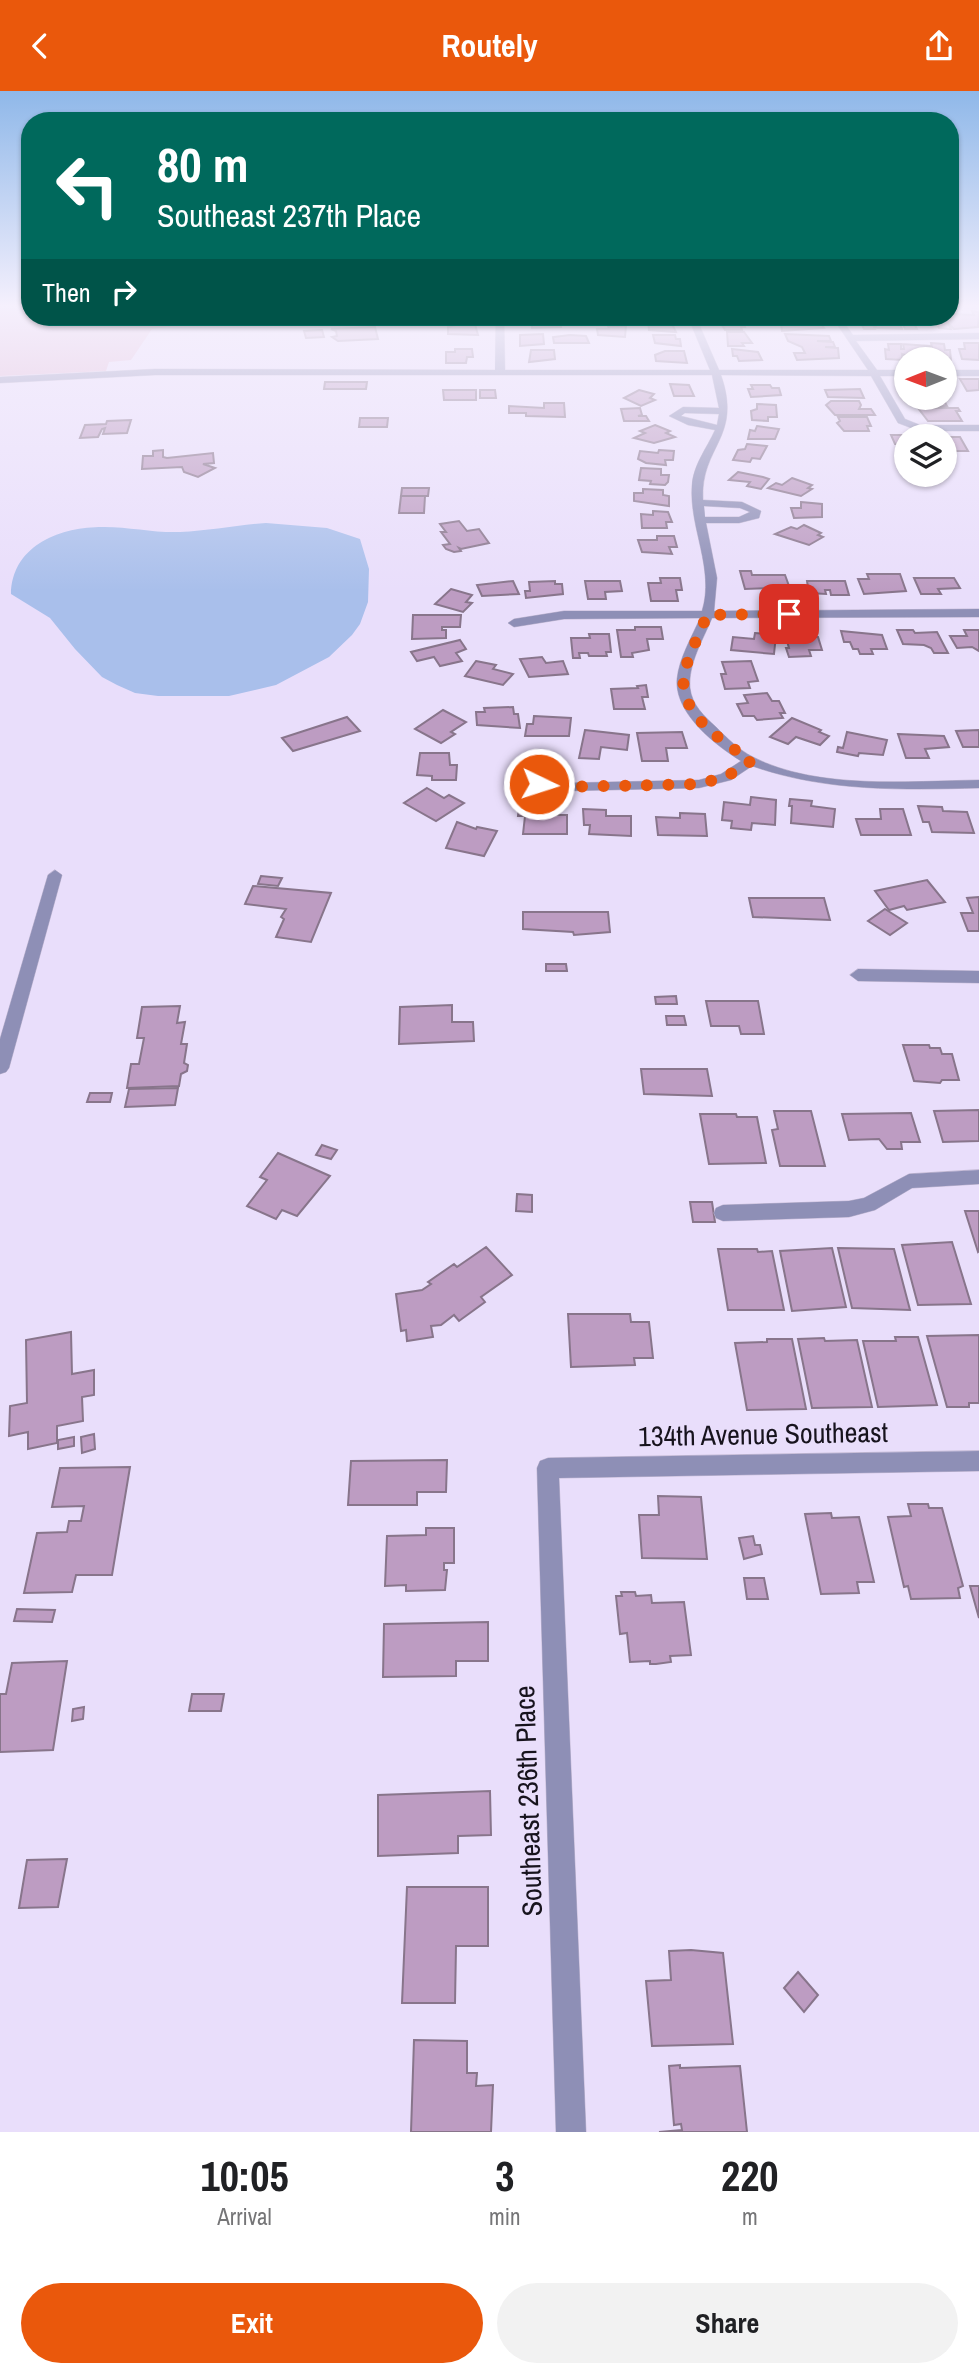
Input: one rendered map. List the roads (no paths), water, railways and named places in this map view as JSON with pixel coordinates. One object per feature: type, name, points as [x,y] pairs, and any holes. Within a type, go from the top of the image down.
[{"type":"street","points":[[724,400],[720,428],[703,462],[697,483],[698,503],[711,565],[712,593],[707,615],[684,671],[684,692],[694,714],[751,761],[789,773],[863,785],[979,784]]},
{"type":"street","points":[[889,400],[898,417],[919,428],[979,428]]},
{"type":"street","points":[[720,428],[691,423],[674,415],[683,410],[724,411]]},
{"type":"street","points":[[698,503],[733,503],[752,507],[756,512],[755,516],[748,519],[701,520]]},
{"type":"street","points":[[514,623],[564,615],[979,613]]},
{"type":"street","points":[[514,781],[564,787],[699,784],[726,777],[751,761]]},
{"type":"street","points":[[0,1068],[55,875]]},
{"type":"street","points":[[859,975],[979,977]]},
{"type":"street","points":[[723,1213],[849,1209],[869,1205],[909,1181],[979,1177]]},
{"type":"street","name":"134th Avenue Southeast","points":[[548,1468],[979,1461]]},
{"type":"street","name":"Southeast 236th Place","points":[[548,1468],[571,2132]]},
{"type":"water","points":[[266,523],[327,528],[360,539],[369,569],[368,602],[360,624],[352,635],[329,657],[276,685],[229,696],[158,696],[135,693],[102,677],[50,618],[11,594],[13,578],[28,552],[53,536],[68,531],[109,527],[180,532]]}]
